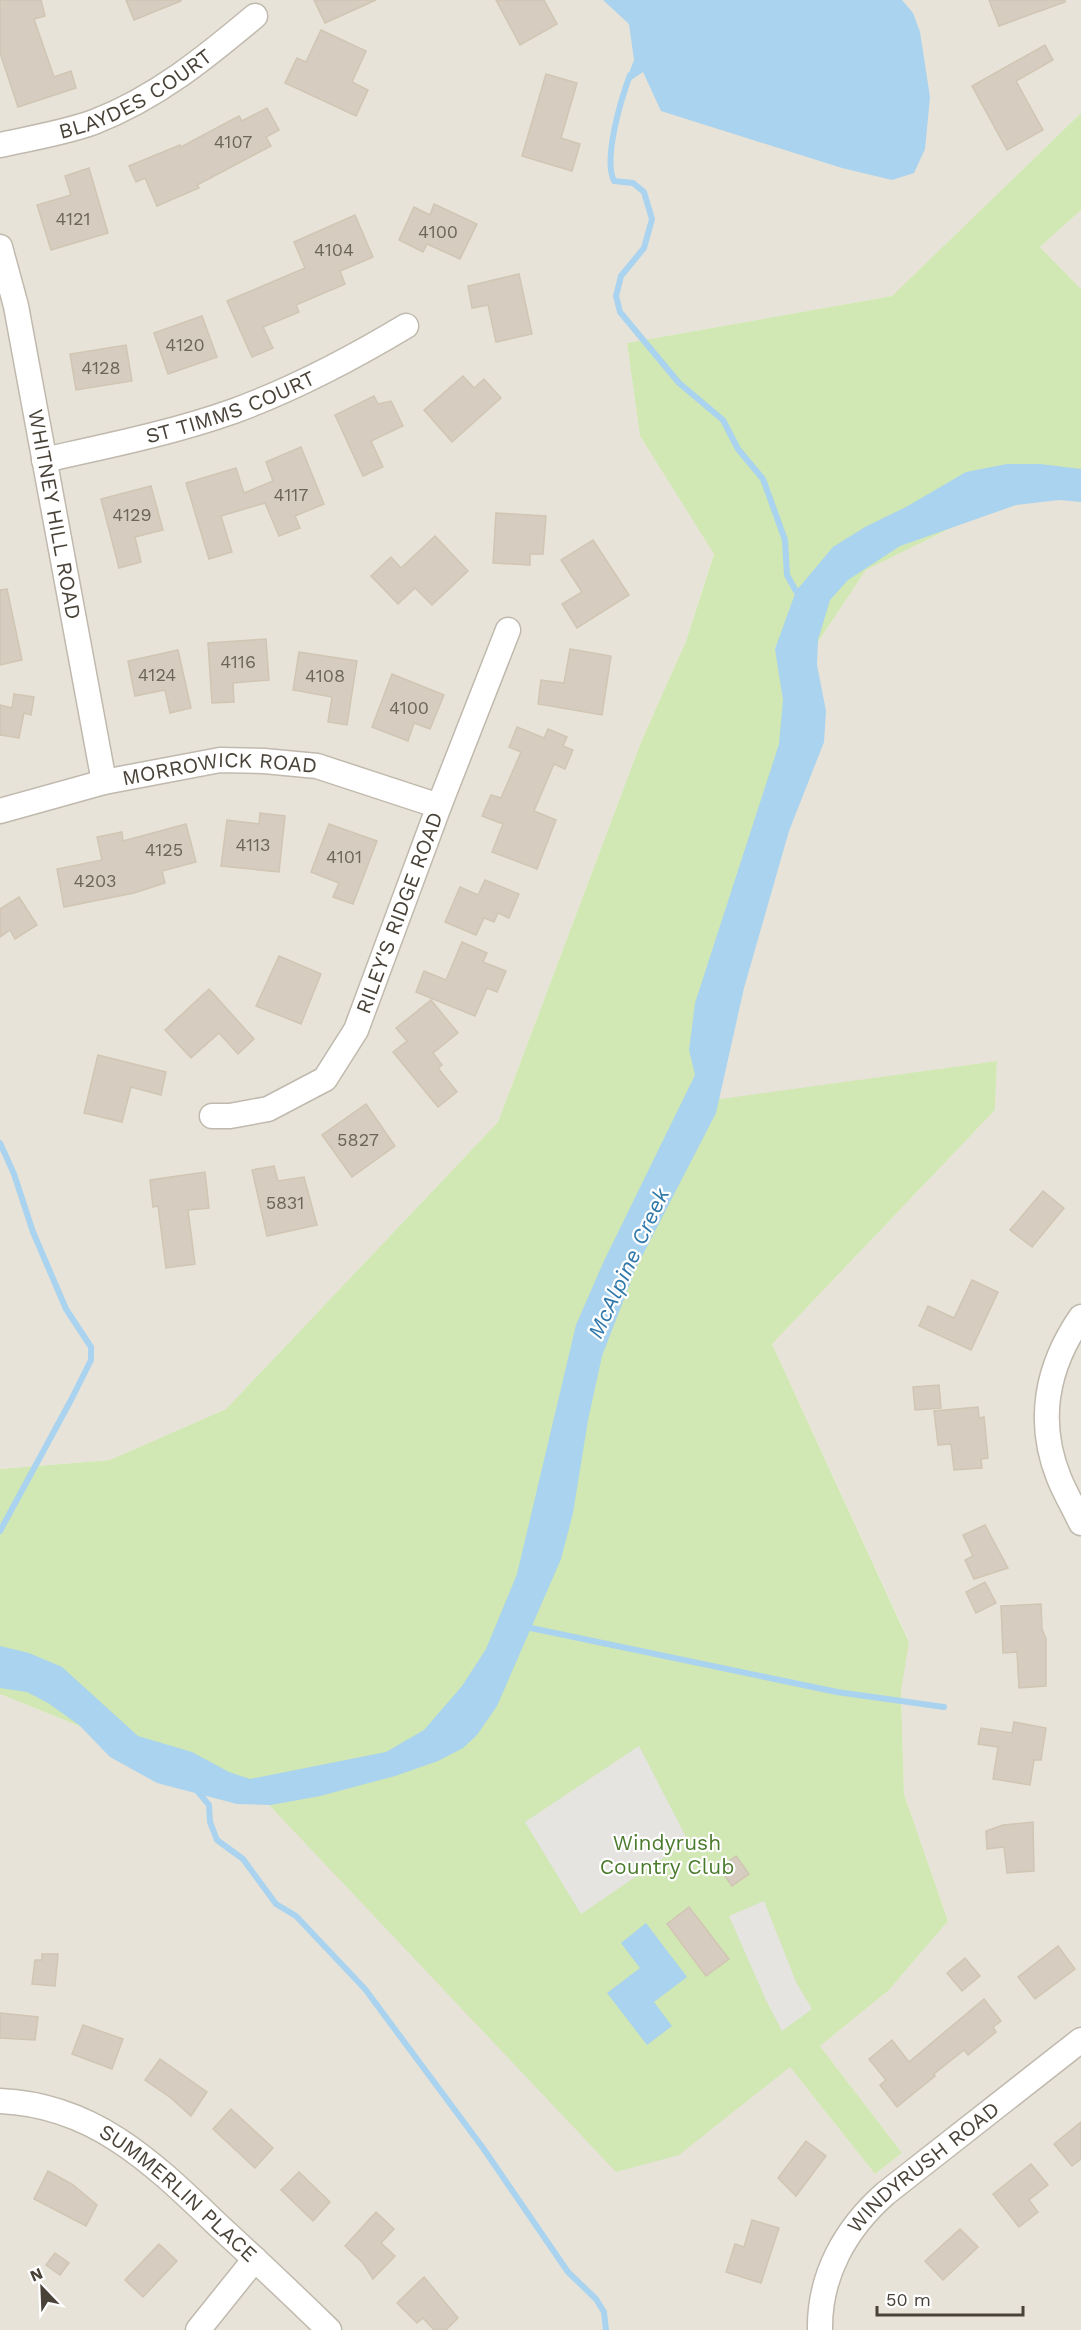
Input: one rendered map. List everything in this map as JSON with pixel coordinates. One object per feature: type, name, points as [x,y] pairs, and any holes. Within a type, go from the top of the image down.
[{"type":"street","name":"BLAYDES COURT","points":[[0,145],[93,122],[153,94],[196,66],[255,16]]},
{"type":"street","name":"WHITNEY HILL ROAD","points":[[0,247],[8,308],[44,460],[104,782]]},
{"type":"street","name":"ST TIMMS COURT","points":[[44,460],[129,441],[233,411],[290,389],[406,326]]},
{"type":"street","name":"RILEY'S RIDGE ROAD","points":[[212,1116],[230,1116],[268,1109],[325,1079],[356,1030],[439,806],[508,630]]},
{"type":"street","name":"MORROWICK ROAD","points":[[0,812],[104,782],[220,760],[317,766],[439,806]]},
{"type":"street","points":[[1081,1317],[1060,1352],[1048,1396],[1046,1424],[1050,1452],[1059,1478],[1081,1523]]},
{"type":"street","name":"WINDYRUSH ROAD","points":[[820,2330],[821,2305],[829,2273],[842,2243],[861,2217],[886,2193],[1081,2040]]},
{"type":"street","name":"SUMMERLIN PLACE","points":[[0,2101],[63,2113],[97,2127],[120,2140],[167,2177],[329,2330]]},
{"type":"street","points":[[198,2330],[255,2259]]},
{"type":"shaded area","points":[[0,0],[1081,0],[1081,113],[892,296],[627,343],[640,436],[714,553],[686,641],[641,742],[498,1122],[226,1409],[110,1460],[0,1469]]},
{"type":"shaded area","points":[[1081,210],[1081,289],[1040,247]]},
{"type":"shaded area","points":[[1024,492],[1081,502],[1081,2330],[0,2330],[0,1694],[234,1787],[790,2067],[875,2174],[902,2153],[820,2046],[889,1990],[948,1921],[904,1794],[901,1691],[908,1639],[772,1344],[995,1110],[997,1061],[705,1102],[816,645],[866,570]]},
{"type":"shaded area","points":[[639,1746],[688,1841],[581,1914],[525,1822]]},
{"type":"shaded area","points":[[764,1901],[796,1982],[812,2009],[782,2031],[729,1916]]},
{"type":"green space","name":"Windyrush Country Club","points":[[1081,113],[1081,210],[1040,247],[1081,289],[1081,502],[1024,492],[866,570],[816,645],[706,1101],[997,1061],[995,1110],[772,1344],[909,1642],[901,1691],[904,1794],[948,1921],[889,1990],[820,2046],[902,2153],[875,2174],[790,2067],[679,2155],[616,2172],[252,1787],[205,1777],[0,1694],[0,1469],[110,1460],[226,1409],[498,1122],[641,742],[686,641],[714,554],[640,436],[627,343],[892,296]]},
{"type":"water","points":[[603,0],[902,0],[913,13],[920,32],[930,97],[925,149],[914,173],[892,180],[842,168],[661,111],[643,72],[628,82],[626,81],[634,60],[629,24]]},
{"type":"water","name":"McAlpine Creek","points":[[1007,464],[1040,464],[1081,469],[1081,502],[1059,500],[1016,505],[900,546],[848,580],[830,600],[818,640],[817,665],[826,711],[824,742],[789,831],[744,988],[716,1113],[636,1268],[602,1356],[588,1420],[573,1513],[561,1559],[497,1706],[477,1735],[463,1748],[438,1761],[395,1776],[320,1796],[271,1805],[237,1804],[157,1783],[110,1757],[79,1725],[48,1703],[27,1692],[0,1688],[0,1646],[29,1653],[62,1667],[138,1736],[192,1752],[229,1772],[250,1779],[386,1752],[424,1730],[462,1686],[486,1649],[517,1574],[576,1325],[603,1263],[695,1075],[689,1050],[695,1003],[779,744],[783,700],[775,649],[796,591],[833,547],[865,527],[906,507],[966,472]]},
{"type":"water","points":[[646,1923],[687,1977],[654,2002],[672,2026],[647,2045],[607,1993],[640,1968],[621,1943]]},
{"type":"building","points":[[0,0],[41,0],[45,16],[34,19],[54,77],[71,71],[76,88],[18,107],[0,53]]},
{"type":"building","points":[[126,0],[181,0],[181,1],[134,20]]},
{"type":"building","points":[[314,0],[376,0],[325,23]]},
{"type":"building","points":[[496,0],[544,0],[557,24],[520,45]]},
{"type":"building","points":[[989,0],[1065,0],[1065,2],[999,26]]},
{"type":"building","points":[[321,30],[366,51],[352,82],[368,90],[356,116],[285,83],[297,58],[306,62]]},
{"type":"building","points":[[1045,45],[1053,60],[1016,81],[1043,130],[1007,150],[972,86]]},
{"type":"building","points":[[546,74],[577,83],[561,138],[580,144],[572,171],[522,156]]},
{"type":"building","points":[[267,108],[279,130],[266,137],[271,146],[197,185],[199,188],[157,206],[145,178],[136,182],[129,166],[180,145],[181,147],[239,116],[242,121]]},
{"type":"building","points":[[89,168],[108,233],[51,250],[37,205],[71,195],[65,176]]},
{"type":"building","points":[[434,204],[477,224],[460,259],[427,244],[423,252],[399,240],[414,207],[430,215]]},
{"type":"building","points":[[355,215],[373,257],[340,271],[345,284],[296,305],[299,312],[263,327],[273,348],[252,357],[227,301],[305,268],[294,242]]},
{"type":"building","points":[[519,274],[532,334],[496,342],[488,305],[472,308],[468,286]]},
{"type":"building","points":[[202,316],[217,357],[168,374],[154,333]]},
{"type":"building","points":[[126,345],[132,381],[76,390],[70,354]]},
{"type":"building","points":[[463,376],[474,388],[484,379],[501,398],[452,442],[424,410]]},
{"type":"building","points":[[374,396],[378,404],[391,401],[403,426],[371,441],[383,467],[363,476],[335,415]]},
{"type":"building","points":[[301,447],[324,504],[295,516],[300,528],[279,536],[265,503],[221,516],[232,552],[209,559],[186,483],[236,468],[244,493],[273,481],[266,462]]},
{"type":"building","points":[[151,486],[163,530],[135,537],[141,562],[119,568],[101,499]]},
{"type":"building","points":[[496,513],[546,516],[543,554],[530,554],[530,565],[493,563]]},
{"type":"building","points":[[435,536],[468,571],[432,605],[415,588],[398,604],[371,576],[391,557],[401,568]]},
{"type":"building","points":[[593,540],[629,595],[577,628],[562,604],[582,592],[561,560]]},
{"type":"building","points":[[7,589],[22,660],[0,665],[0,590]]},
{"type":"building","points":[[266,639],[269,680],[233,683],[234,702],[212,703],[208,643]]},
{"type":"building","points":[[570,649],[611,656],[602,715],[538,704],[541,680],[564,683]]},
{"type":"building","points":[[178,650],[191,708],[170,713],[165,690],[135,696],[128,661]]},
{"type":"building","points":[[299,652],[357,661],[347,725],[328,722],[332,697],[293,690]]},
{"type":"building","points":[[392,674],[444,695],[430,729],[414,723],[408,741],[372,727]]},
{"type":"building","points":[[14,694],[34,697],[31,715],[24,713],[19,738],[0,735],[0,705],[12,708]]},
{"type":"building","points":[[517,727],[544,738],[548,729],[567,737],[563,746],[573,750],[565,769],[554,764],[534,811],[556,820],[537,869],[492,852],[503,824],[482,816],[491,795],[501,798],[521,752],[509,747]]},
{"type":"building","points":[[260,813],[285,816],[279,872],[221,866],[227,820],[259,824]]},
{"type":"building","points":[[186,824],[196,862],[162,871],[165,883],[134,893],[64,907],[57,869],[102,860],[97,837],[122,832],[123,841]]},
{"type":"building","points":[[329,824],[377,841],[353,904],[333,897],[339,883],[311,872]]},
{"type":"building","points":[[485,880],[519,894],[509,918],[498,913],[494,922],[484,918],[476,935],[445,922],[460,887],[478,895]]},
{"type":"building","points":[[19,897],[37,925],[15,939],[10,930],[0,937],[0,909]]},
{"type":"building","points":[[462,942],[487,953],[483,962],[506,971],[497,992],[487,988],[475,1016],[416,992],[424,971],[446,980]]},
{"type":"building","points":[[279,956],[321,974],[301,1024],[256,1006]]},
{"type":"building","points":[[209,989],[254,1039],[238,1054],[219,1033],[191,1058],[165,1030]]},
{"type":"building","points":[[431,1000],[458,1033],[433,1053],[442,1065],[438,1068],[457,1092],[438,1107],[393,1052],[407,1041],[396,1028]]},
{"type":"building","points":[[98,1055],[166,1072],[161,1095],[131,1087],[122,1122],[84,1113]]},
{"type":"building","points":[[366,1104],[395,1146],[352,1177],[322,1135]]},
{"type":"building","points":[[274,1166],[278,1181],[304,1177],[317,1225],[267,1236],[252,1170]]},
{"type":"building","points":[[205,1172],[209,1208],[188,1210],[195,1264],[166,1268],[158,1206],[153,1207],[150,1180]]},
{"type":"building","points":[[1043,1191],[1064,1208],[1032,1247],[1010,1230]]},
{"type":"building","points":[[972,1280],[998,1292],[971,1350],[919,1326],[928,1306],[954,1318]]},
{"type":"building","points":[[939,1385],[941,1408],[915,1410],[913,1387]]},
{"type":"building","points":[[978,1407],[979,1418],[984,1417],[988,1458],[981,1459],[982,1468],[954,1470],[951,1444],[938,1445],[934,1411]]},
{"type":"building","points":[[985,1525],[1008,1568],[974,1579],[965,1560],[973,1556],[963,1535]]},
{"type":"building","points":[[985,1582],[996,1603],[976,1613],[966,1592]]},
{"type":"building","points":[[1041,1604],[1042,1629],[1046,1639],[1046,1686],[1019,1688],[1017,1652],[1003,1653],[1001,1606]]},
{"type":"building","points":[[1014,1722],[1046,1728],[1041,1760],[1034,1760],[1030,1785],[993,1779],[998,1747],[978,1744],[981,1728],[1012,1733]]},
{"type":"building","points":[[1033,1822],[1034,1871],[1007,1873],[1004,1847],[987,1849],[986,1831],[1003,1825]]},
{"type":"building","points":[[736,1856],[749,1874],[732,1886],[719,1868]]},
{"type":"building","points":[[689,1907],[729,1959],[706,1976],[667,1924]]},
{"type":"building","points":[[1058,1946],[1075,1969],[1035,1999],[1018,1977]]},
{"type":"building","points":[[42,1954],[58,1954],[55,1986],[32,1984],[35,1960],[42,1960]]},
{"type":"building","points":[[965,1958],[980,1976],[962,1991],[947,1973]]},
{"type":"building","points":[[984,1999],[1001,2021],[993,2027],[996,2032],[968,2055],[964,2050],[897,2107],[880,2085],[886,2080],[869,2059],[892,2040],[909,2062]]},
{"type":"building","points":[[0,2013],[38,2017],[35,2040],[0,2038]]},
{"type":"building","points":[[83,2025],[123,2039],[112,2069],[72,2054]]},
{"type":"building","points":[[160,2059],[207,2092],[191,2116],[171,2098],[145,2080]]},
{"type":"building","points":[[231,2109],[273,2148],[255,2168],[213,2129]]},
{"type":"building","points":[[1081,2122],[1081,2159],[1072,2166],[1054,2144]]},
{"type":"building","points":[[806,2141],[826,2156],[796,2196],[778,2178]]},
{"type":"building","points":[[1031,2164],[1048,2185],[1029,2200],[1038,2212],[1019,2227],[993,2194]]},
{"type":"building","points":[[48,2171],[72,2184],[97,2205],[86,2226],[34,2199]]},
{"type":"building","points":[[299,2172],[330,2202],[313,2221],[281,2190]]},
{"type":"building","points":[[376,2212],[394,2229],[381,2243],[395,2256],[373,2279],[363,2263],[345,2246]]},
{"type":"building","points":[[752,2220],[779,2228],[761,2283],[726,2272],[735,2244],[744,2247]]},
{"type":"building","points":[[960,2229],[978,2247],[943,2280],[925,2261]]},
{"type":"building","points":[[159,2244],[177,2261],[143,2297],[125,2280]]},
{"type":"building","points":[[55,2253],[69,2263],[60,2275],[46,2265]]},
{"type":"building","points":[[424,2277],[458,2318],[446,2330],[434,2330],[423,2318],[417,2323],[397,2303]]},
{"type":"waterway","points":[[630,75],[614,129],[611,171],[614,181],[633,183],[644,192],[652,219],[644,248],[621,276],[616,296],[620,312],[679,383],[723,420],[738,449],[763,479],[785,540],[787,575],[796,591],[801,595]]},
{"type":"waterway","points":[[0,1143],[14,1174],[33,1232],[66,1309],[91,1347],[91,1360],[0,1531]]},
{"type":"waterway","points":[[526,1627],[837,1692],[944,1707]]},
{"type":"waterway","points":[[194,1787],[209,1805],[210,1822],[217,1840],[243,1859],[276,1904],[296,1916],[365,1989],[483,2148],[568,2272],[596,2299],[604,2312],[606,2330]]}]
